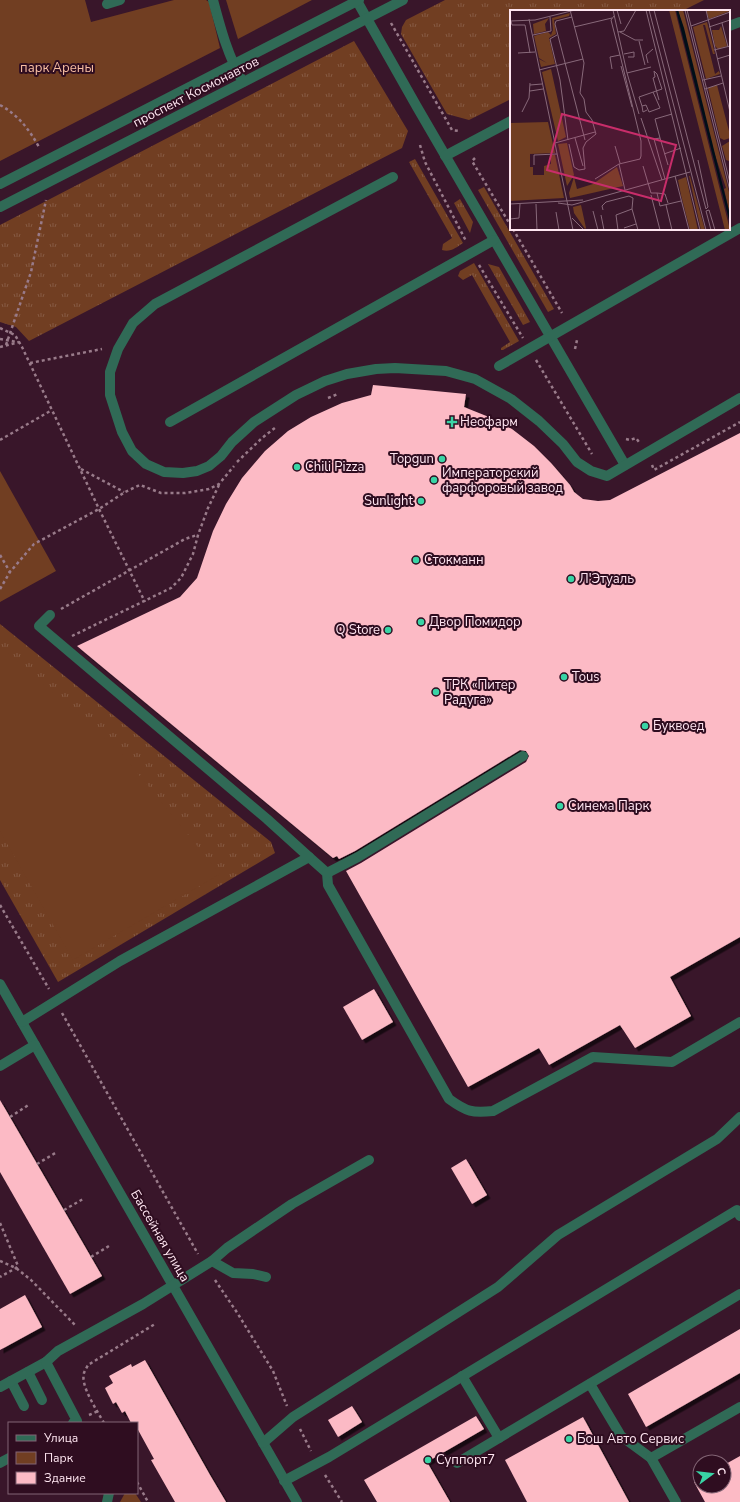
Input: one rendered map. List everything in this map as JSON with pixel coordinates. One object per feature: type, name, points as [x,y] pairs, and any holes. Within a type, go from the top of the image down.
[{"type":"street","points":[[108,4],[120,0]]},
{"type":"street","points":[[213,0],[227,50],[233,65],[243,82]]},
{"type":"street","points":[[358,0],[445,156],[625,465]]},
{"type":"street","name":"проспект Космонавтов","points":[[0,184],[358,0]]},
{"type":"street","name":"проспект Космонавтов","points":[[0,207],[404,0]]},
{"type":"street","points":[[730,26],[740,22]]},
{"type":"street","points":[[445,156],[510,122]]},
{"type":"street","points":[[392,177],[156,304],[133,323],[118,348],[110,372],[110,395],[122,432],[132,451],[146,464],[164,472],[183,473],[197,471],[209,466],[221,456],[232,442],[254,422],[296,395],[325,381],[347,374],[376,369],[395,368],[446,371],[474,379],[511,398],[549,430],[563,444],[577,462],[591,471],[607,476],[740,398]]},
{"type":"street","points":[[499,366],[740,228]]},
{"type":"street","points":[[170,422],[494,240]]},
{"type":"street","points":[[50,615],[39,626],[267,819],[327,873],[328,885],[449,1099],[463,1109],[477,1112],[493,1110],[592,1057],[672,1062],[740,1022]]},
{"type":"street","points":[[327,873],[358,857],[523,756]]},
{"type":"street","points":[[22,1022],[120,961],[309,857]]},
{"type":"street","name":"Бассейная улица","points":[[0,984],[297,1502]]},
{"type":"street","points":[[0,1066],[35,1045]]},
{"type":"street","points":[[263,1443],[293,1418],[498,1287],[558,1235],[717,1139],[740,1117]]},
{"type":"street","points":[[0,1387],[46,1362],[58,1352],[144,1304],[208,1263],[227,1248],[292,1204],[369,1160]]},
{"type":"street","points":[[284,1481],[462,1376],[737,1210],[740,1216]]},
{"type":"street","points":[[208,1263],[233,1273],[253,1274],[266,1277]]},
{"type":"street","points":[[457,1464],[740,1294]]},
{"type":"street","points":[[46,1362],[76,1422]]},
{"type":"street","points":[[28,1372],[42,1400]]},
{"type":"street","points":[[462,1376],[499,1438]]},
{"type":"street","points":[[11,1381],[24,1406]]},
{"type":"street","points":[[590,1384],[621,1436],[651,1458],[676,1502]]},
{"type":"street","points":[[651,1458],[740,1406]]},
{"type":"path","points":[[390,22],[452,130],[466,133],[479,153],[472,161],[510,224]]},
{"type":"path","points":[[0,105],[19,119],[31,132],[39,147]]},
{"type":"path","points":[[417,140],[421,146],[425,162],[466,242]]},
{"type":"path","points":[[6,345],[31,272],[46,195]]},
{"type":"path","points":[[513,230],[564,316]]},
{"type":"path","points":[[477,261],[524,340]]},
{"type":"path","points":[[0,328],[15,335],[19,342],[145,602]]},
{"type":"path","points":[[574,350],[577,340],[575,336]]},
{"type":"path","points":[[0,340],[19,342]]},
{"type":"path","points":[[0,347],[19,342]]},
{"type":"path","points":[[30,363],[103,349],[118,348]]},
{"type":"path","points":[[533,355],[596,460]]},
{"type":"path","points":[[324,400],[341,393]]},
{"type":"path","points":[[0,440],[52,410]]},
{"type":"path","points":[[622,437],[630,440],[636,438],[647,453],[654,470],[740,422]]},
{"type":"path","points":[[59,642],[172,588],[181,578],[193,554],[208,508],[219,484],[237,462],[278,425]]},
{"type":"path","points":[[80,468],[125,492]]},
{"type":"path","points":[[0,589],[10,572],[34,544],[99,509],[125,492],[140,485],[161,493],[185,493],[209,489],[219,484]]},
{"type":"path","points":[[50,615],[185,539],[198,535]]},
{"type":"path","points":[[0,555],[10,572]]},
{"type":"path","points":[[0,905],[272,1371],[284,1401],[293,1418],[317,1462],[342,1502]]},
{"type":"path","points":[[10,1117],[30,1104]]},
{"type":"path","points":[[37,1164],[56,1152]]},
{"type":"path","points":[[64,1210],[83,1199]]},
{"type":"path","points":[[0,1223],[18,1266],[16,1268]]},
{"type":"path","points":[[91,1257],[109,1246]]},
{"type":"path","points":[[0,1261],[16,1268],[31,1280],[86,1337]]},
{"type":"path","points":[[0,1277],[16,1268]]},
{"type":"path","points":[[103,1422],[83,1382],[83,1374],[88,1364],[155,1324]]},
{"type":"path","points":[[138,1484],[148,1502]]},
{"type":"green space","name":"парк Арены","points":[[0,0],[85,0],[91,22],[174,0],[206,0],[209,2],[220,48],[0,161]]},
{"type":"green space","points":[[226,0],[312,0],[238,39]]},
{"type":"green space","points":[[445,0],[704,0],[684,10],[510,10],[510,100],[469,120],[447,114],[401,34],[402,27],[406,20]]},
{"type":"green space","points":[[354,41],[408,131],[402,148],[29,341],[16,327],[0,322],[0,225]]},
{"type":"green space","points":[[415,159],[463,243],[448,251],[442,250],[443,244],[452,238],[409,162]]},
{"type":"green space","points":[[484,187],[554,309],[548,312],[478,190]]},
{"type":"green space","points":[[460,199],[473,222],[470,233],[454,203]]},
{"type":"green space","points":[[474,263],[519,341],[503,350],[501,350],[501,348],[510,342],[472,275],[463,280],[458,276],[460,271]]},
{"type":"green space","points":[[488,264],[499,267],[530,322],[523,325]]},
{"type":"green space","points":[[0,471],[56,571],[0,602]]},
{"type":"green space","points":[[0,624],[271,842],[275,853],[58,982],[0,880]]},
{"type":"green space","points":[[0,646],[122,754],[220,874],[73,960],[0,831]]},
{"type":"green space","points":[[124,1494],[136,1494],[141,1502],[120,1502]]},
{"type":"building","name":"ТРК «Питер Радуга»","points":[[373,385],[466,394],[464,407],[489,417],[512,429],[534,446],[551,463],[570,485],[574,492],[583,499],[598,501],[610,500],[740,433],[740,937],[670,977],[691,1016],[635,1048],[620,1025],[549,1065],[539,1048],[468,1087],[346,871],[526,762],[529,756],[526,751],[520,750],[355,851],[339,859],[337,856],[333,858],[77,646],[180,597],[197,578],[213,531],[226,504],[242,478],[265,451],[288,431],[311,417],[342,403],[371,395]]},
{"type":"building","points":[[374,989],[393,1022],[362,1040],[343,1007]]},
{"type":"building","points":[[0,1100],[102,1276],[70,1294],[0,1172]]},
{"type":"building","points":[[466,1159],[487,1195],[472,1204],[451,1168]]},
{"type":"building","points":[[25,1295],[42,1327],[0,1350],[0,1309]]},
{"type":"building","points":[[740,1329],[740,1373],[646,1427],[628,1394]]},
{"type":"building","points":[[145,1360],[226,1502],[175,1502],[151,1460],[154,1459],[138,1430],[138,1422],[130,1422],[125,1411],[122,1413],[116,1402],[113,1404],[105,1388],[113,1383],[109,1376],[131,1364],[132,1367]]},
{"type":"building","points":[[352,1406],[362,1422],[338,1437],[328,1420]]},
{"type":"building","points":[[476,1416],[484,1429],[427,1462],[450,1502],[377,1502],[364,1480]]},
{"type":"building","name":"Бош Авто Сервис","points":[[583,1417],[629,1502],[527,1502],[505,1460]]},
{"type":"building","points":[[740,1456],[740,1502],[705,1502],[701,1494],[732,1494],[732,1460]]},
{"type":"place","name":"Неофарм","points":[[452,422]]},
{"type":"place","name":"Topgun","points":[[442,459]]},
{"type":"place","name":"Chili Pizza","points":[[297,467]]},
{"type":"place","name":"Императорский фарфоровый завод","points":[[434,480]]},
{"type":"place","name":"Sunlight","points":[[421,501]]},
{"type":"place","name":"Стокманн","points":[[416,560]]},
{"type":"place","name":"Л'Этуаль","points":[[571,579]]},
{"type":"place","name":"Двор Помидор","points":[[421,622]]},
{"type":"place","name":"Q Store","points":[[388,630]]},
{"type":"place","name":"Tous","points":[[564,677]]},
{"type":"place","name":"ТРК «Питер Радуга»","points":[[436,692]]},
{"type":"place","name":"Буквоед","points":[[645,726]]},
{"type":"place","name":"Синема Парк","points":[[560,806]]},
{"type":"place","name":"Бош Авто Сервис","points":[[569,1439]]},
{"type":"place","name":"Суппорт7","points":[[428,1460]]}]
